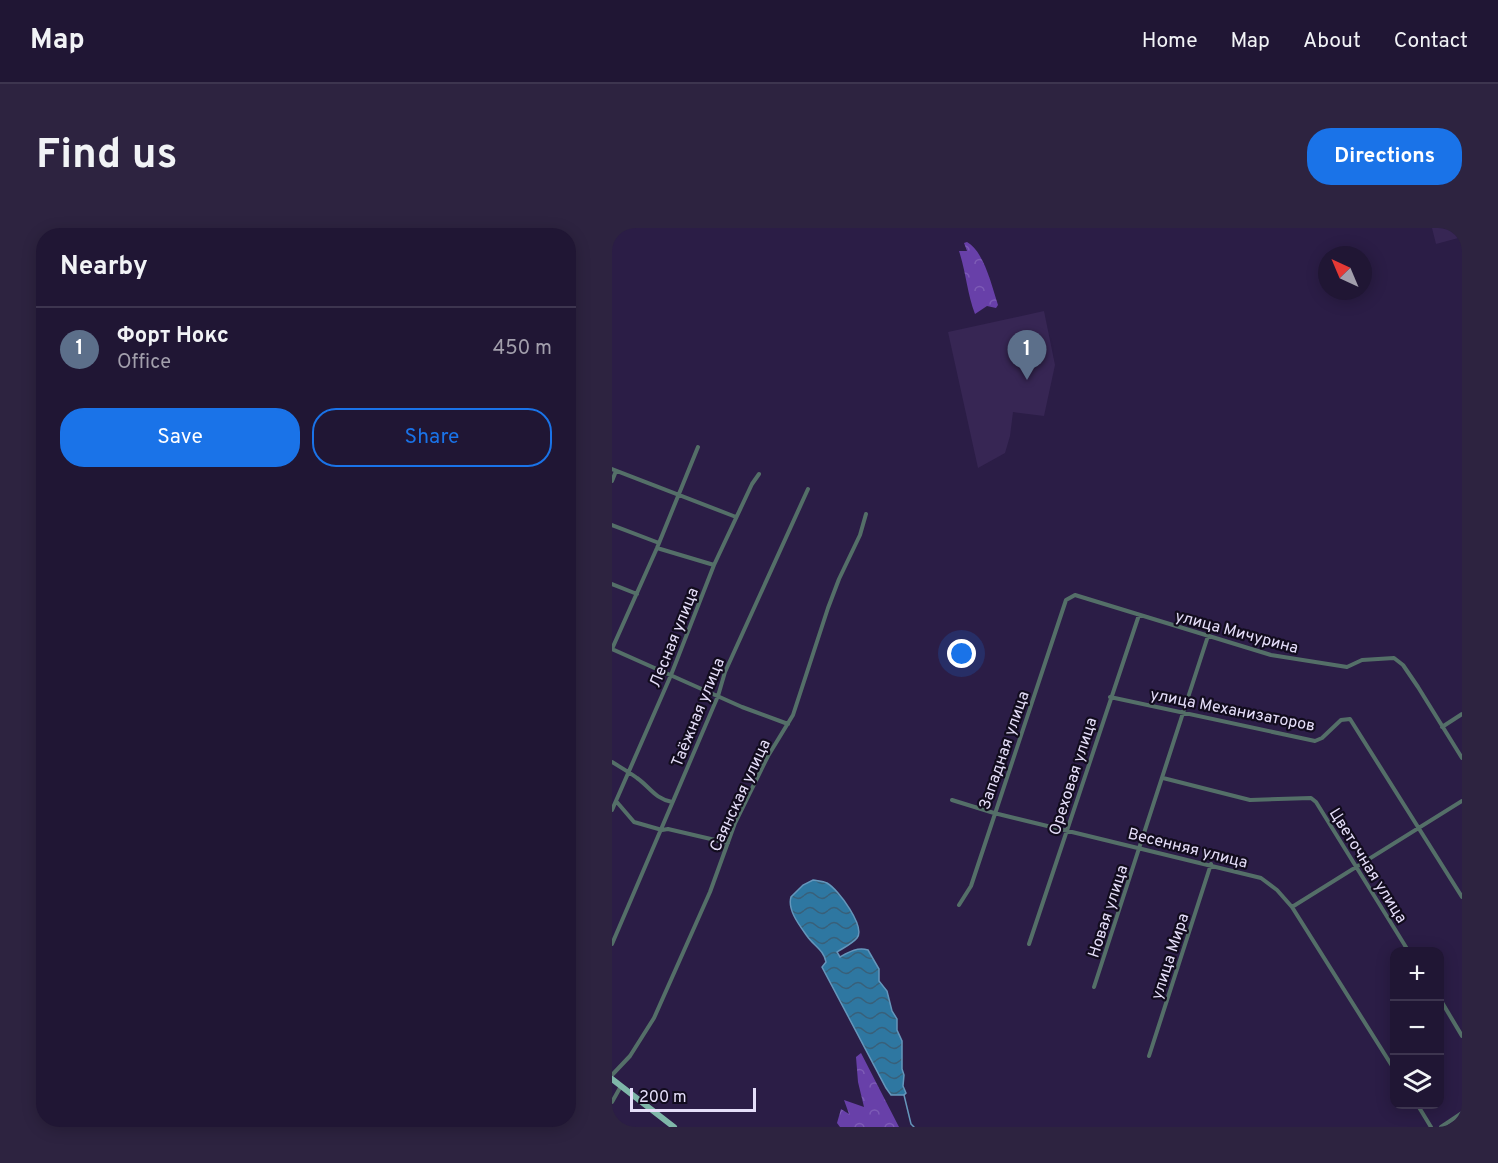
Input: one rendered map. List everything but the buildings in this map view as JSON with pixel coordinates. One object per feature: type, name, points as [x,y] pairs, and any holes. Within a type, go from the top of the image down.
[{"type":"main road","points":[[612,1077],[674,1127]]},
{"type":"street","points":[[698,447],[680,495],[612,649],[788,724]]},
{"type":"street","points":[[612,480],[614,470],[736,516]]},
{"type":"street","name":"Лесная улица","points":[[612,810],[671,675],[714,565],[736,516],[759,474]]},
{"type":"street","name":"Таёжная улица","points":[[612,944],[718,696],[725,672],[808,489]]},
{"type":"street","name":"Саянская улица","points":[[612,1077],[630,1056],[654,1018],[710,892],[735,823],[768,756],[793,715],[828,608],[860,535],[866,514]]},
{"type":"street","points":[[612,525],[659,543]]},
{"type":"street","points":[[657,548],[714,565]]},
{"type":"street","points":[[612,584],[637,594]]},
{"type":"street","name":"улица Мичурина","points":[[1066,600],[1075,595],[1271,655],[1347,667],[1362,660],[1394,658],[1403,665],[1442,726]]},
{"type":"street","name":"Западная улица","points":[[959,905],[971,886],[1066,600]]},
{"type":"street","name":"Ореховая улица","points":[[1029,944],[1139,615]]},
{"type":"street","name":"Новая улица","points":[[1094,987],[1208,636]]},
{"type":"street","name":"улица Механизаторов","points":[[1110,697],[1315,741],[1322,738],[1341,720],[1350,719],[1462,897]]},
{"type":"street","points":[[1462,714],[1442,726],[1462,758]]},
{"type":"street","points":[[612,762],[637,778],[652,793],[663,800],[672,802]]},
{"type":"street","name":"Цветочная улица","points":[[1163,778],[1250,800],[1311,798],[1316,802],[1406,947]]},
{"type":"street","name":"Весенняя улица","points":[[952,800],[994,813],[1261,878],[1277,890],[1292,907],[1390,1061]]},
{"type":"street","points":[[616,801],[634,822],[728,843]]},
{"type":"street","points":[[1292,907],[1462,801]]},
{"type":"street","name":"улица Мира","points":[[1149,1056],[1211,864]]},
{"type":"street","points":[[1441,1001],[1462,1036]]},
{"type":"street","points":[[612,1102],[621,1086]]},
{"type":"street","points":[[1420,1109],[1431,1127]]},
{"type":"street","points":[[1441,1127],[1462,1113]]},
{"type":"shaded area","points":[[1432,228],[1462,228],[1462,237],[1436,244]]},
{"type":"shaded area","points":[[1044,311],[1055,365],[1044,416],[1013,412],[1005,453],[978,468],[948,332]]},
{"type":"green space","points":[[967,242],[983,261],[998,305],[996,308],[987,306],[975,314],[959,251],[967,251],[964,243]]},
{"type":"green space","points":[[861,1053],[899,1127],[840,1127],[837,1123],[841,1109],[849,1114],[844,1100],[864,1107],[858,1082],[856,1057]]},
{"type":"water","points":[[813,880],[825,882],[832,887],[850,909],[858,926],[857,938],[837,952],[840,957],[857,950],[868,950],[879,969],[879,981],[887,991],[902,1041],[903,1086],[906,1093],[904,1095],[891,1095],[886,1088],[822,967],[826,962],[823,954],[807,936],[792,912],[791,897],[803,885]]},
{"type":"waterway","points":[[904,1095],[911,1124],[914,1127]]},
{"type":"place","name":"Форт Нокс","points":[[1027,380]]}]
